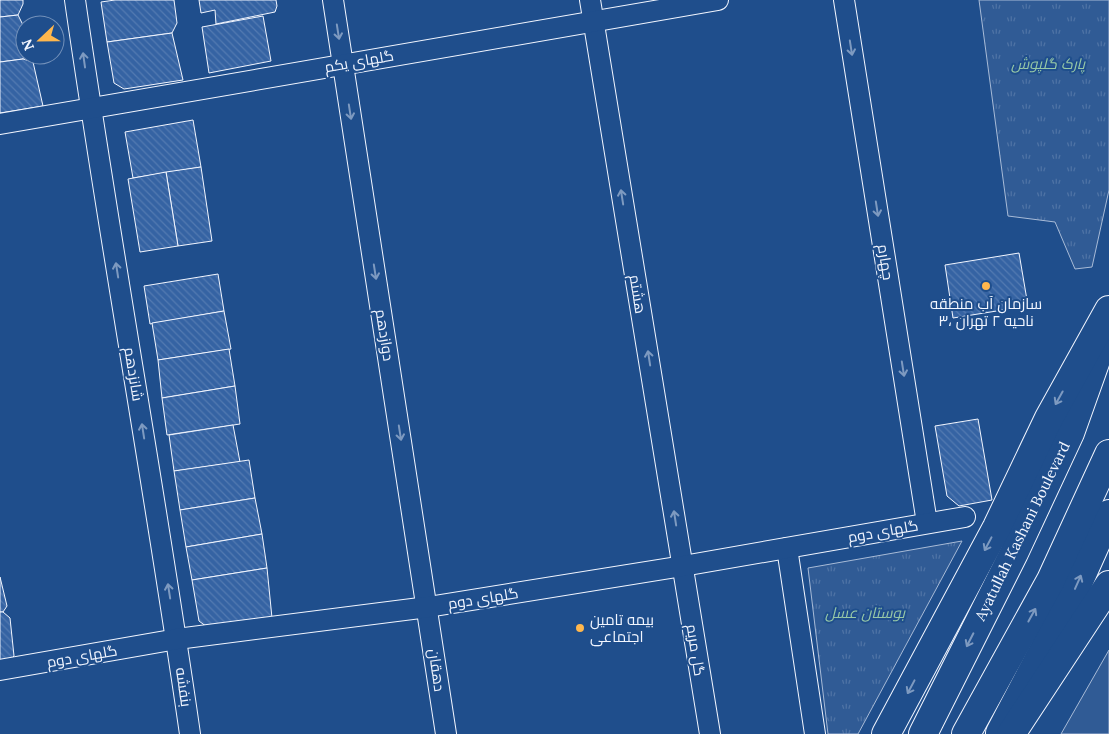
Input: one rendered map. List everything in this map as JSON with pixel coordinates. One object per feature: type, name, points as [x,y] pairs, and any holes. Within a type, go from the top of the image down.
[{"type":"main road","points":[[886,734],[997,527],[1049,418],[1109,310]]},
{"type":"main road","name":"Ayatullah Kashani Boulevard","points":[[923,734],[1014,553],[1070,433],[1109,323]]},
{"type":"main road","points":[[966,734],[1051,580],[1109,454]]},
{"type":"main road","points":[[999,734],[1075,590],[1109,514]]},
{"type":"main road","points":[[1011,734],[1109,585]]},
{"type":"street","name":"شانزدهم","points":[[76,0],[91,109],[177,639]]},
{"type":"street","name":"دوازدهم","points":[[333,0],[428,607]]},
{"type":"street","name":"هشتم","points":[[590,0],[683,566]]},
{"type":"street","name":"گلهای یکم","points":[[0,124],[343,63],[718,0]]},
{"type":"street","name":"چهارم","points":[[844,0],[927,523]]},
{"type":"street","name":"گلهای دوم","points":[[0,670],[177,639],[428,607],[683,566],[965,517]]},
{"type":"street","points":[[788,548],[815,734]]},
{"type":"street","name":"گل مریم","points":[[683,566],[710,734]]},
{"type":"street","name":"دهقان","points":[[428,607],[446,734]]},
{"type":"street","name":"بنفشه","points":[[177,639],[190,734]]},
{"type":"shaded area","points":[[1109,650],[1109,734],[1061,734]]},
{"type":"green space","name":"پارک گلپوش","points":[[979,0],[1109,0],[1109,190],[1092,267],[1075,269],[1055,222],[1008,216]]},
{"type":"green space","name":"بوستان عسل","points":[[962,541],[858,734],[828,734],[808,568]]},
{"type":"building","points":[[0,0],[23,0],[18,15],[0,17]]},
{"type":"building","points":[[115,0],[174,0],[177,23],[172,33],[107,42],[101,2]]},
{"type":"building","points":[[199,0],[276,0],[277,6],[275,12],[216,24],[215,10],[201,13]]},
{"type":"building","points":[[15,15],[15,60],[0,62],[0,17]]},
{"type":"building","points":[[263,16],[271,61],[209,73],[202,27]]},
{"type":"building","points":[[172,33],[183,80],[124,89],[114,83],[107,42]]},
{"type":"building","points":[[15,60],[15,65],[34,65],[43,106],[0,113],[0,62]]},
{"type":"building","points":[[193,120],[201,167],[133,178],[125,132]]},
{"type":"building","points":[[201,167],[212,241],[178,246],[166,172]]},
{"type":"building","points":[[166,172],[178,246],[140,252],[128,179]]},
{"type":"building","name":"سازمان آب منطقه ۳، ناحیه ۲ تهران","points":[[1019,253],[1028,306],[953,318],[945,265]]},
{"type":"building","points":[[218,274],[224,311],[150,324],[144,286]]},
{"type":"building","points":[[224,311],[231,349],[158,360],[152,323]]},
{"type":"building","points":[[229,349],[235,386],[162,398],[158,360]]},
{"type":"building","points":[[235,386],[240,424],[167,435],[162,398]]},
{"type":"building","points":[[978,419],[992,500],[959,506],[947,496],[935,426]]},
{"type":"building","points":[[233,425],[240,462],[174,471],[169,435]]},
{"type":"building","points":[[249,460],[255,498],[180,510],[174,471]]},
{"type":"building","points":[[255,498],[262,534],[186,547],[180,510]]},
{"type":"building","points":[[262,534],[267,568],[192,580],[186,547]]},
{"type":"building","points":[[267,568],[272,618],[207,627],[199,621],[192,580]]},
{"type":"building","points":[[0,577],[7,606],[3,612],[0,612]]},
{"type":"building","points":[[0,612],[3,612],[10,618],[14,656],[9,661],[0,662]]},
{"type":"place","name":"سازمان آب منطقه ۳، ناحیه ۲ تهران","points":[[986,286]]},
{"type":"place","name":"بیمه تامین اجتماعی","points":[[580,628]]}]
